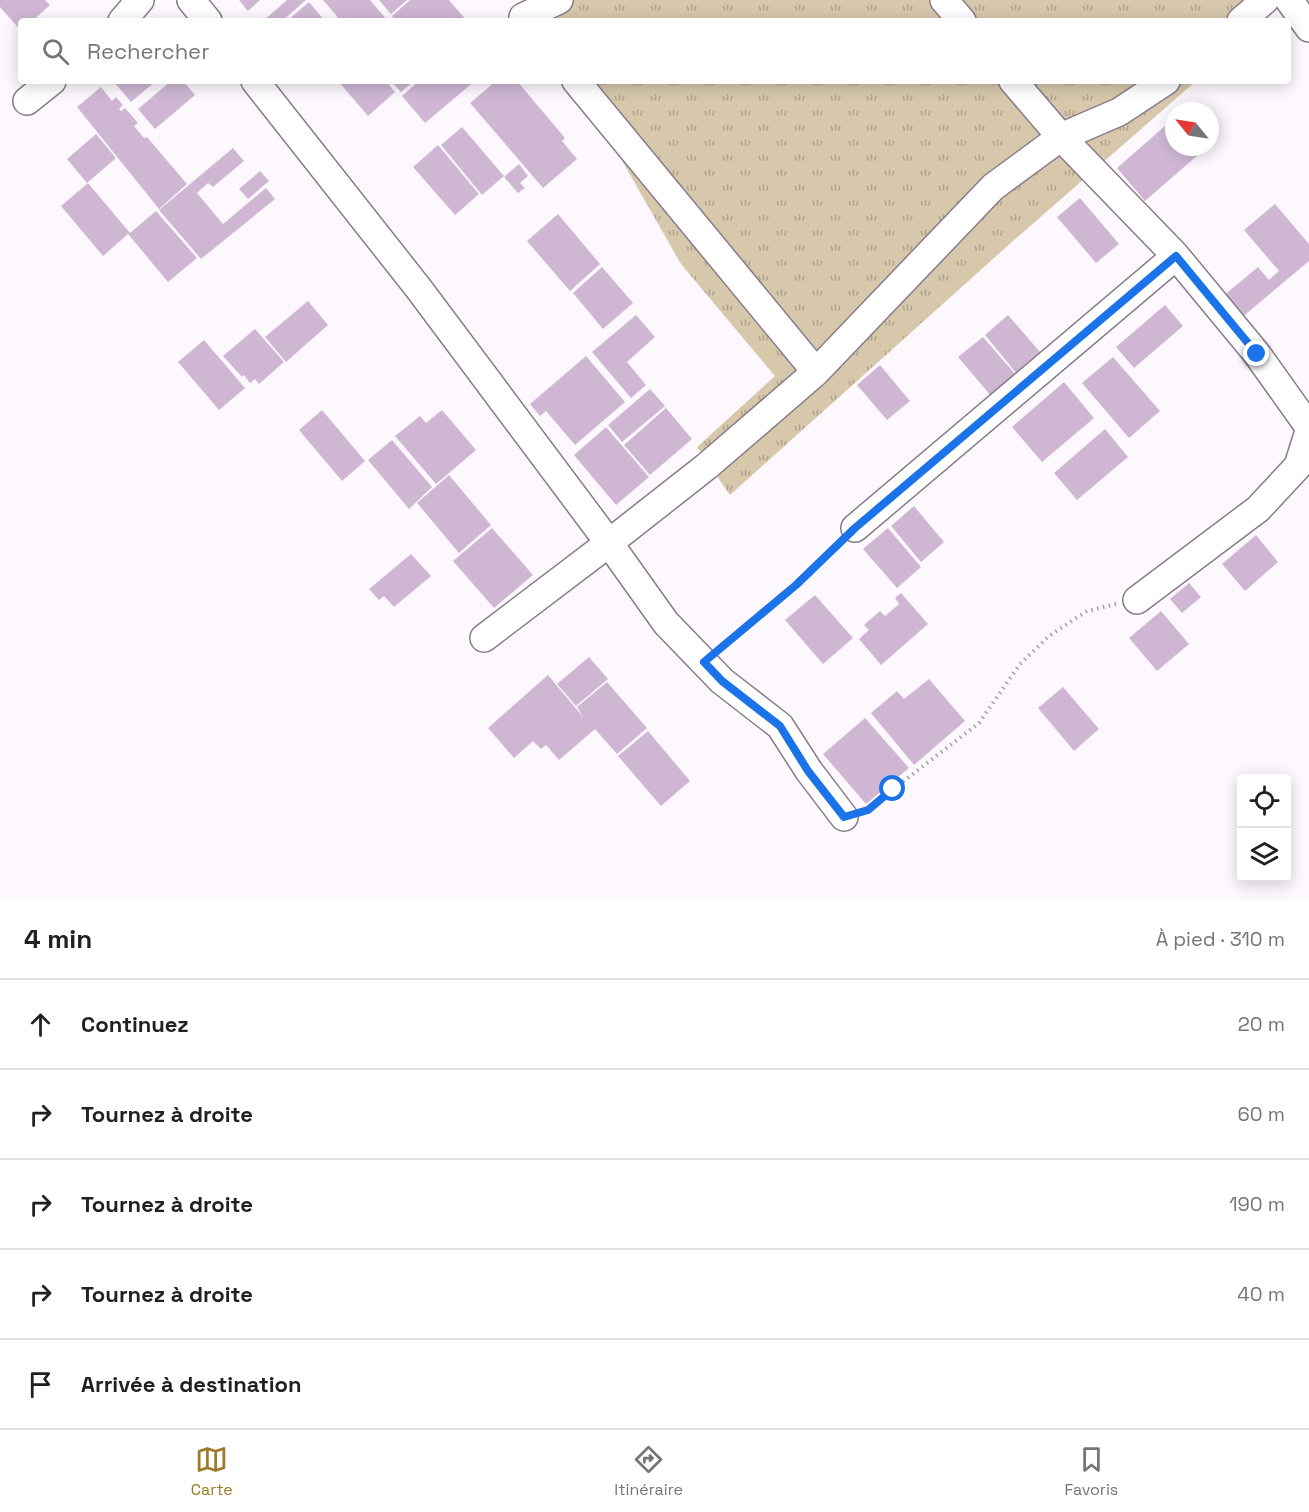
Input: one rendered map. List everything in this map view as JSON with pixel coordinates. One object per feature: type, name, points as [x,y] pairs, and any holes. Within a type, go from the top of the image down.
[{"type":"street","points":[[125,18],[140,0]]},
{"type":"street","points":[[191,0],[206,18]]},
{"type":"street","points":[[520,13],[559,0]]},
{"type":"street","points":[[944,0],[959,18]]},
{"type":"street","points":[[1244,18],[1265,0]]},
{"type":"street","points":[[1289,0],[1309,28]]},
{"type":"street","points":[[27,101],[48,84]]},
{"type":"street","points":[[257,84],[419,289],[666,623],[722,681],[780,726],[808,771],[844,817]]},
{"type":"street","points":[[578,84],[816,372]]},
{"type":"street","points":[[1016,84],[1061,137],[1176,256],[1257,354],[1309,429],[1298,466],[1258,509],[1137,600]]},
{"type":"street","points":[[484,638],[707,466],[816,372],[993,187],[1061,137],[1119,112],[1161,84]]},
{"type":"street","points":[[855,528],[1176,256]]},
{"type":"path","points":[[704,662],[796,585],[855,528]]},
{"type":"path","points":[[844,817],[868,810],[979,723],[1020,664],[1049,636],[1087,611],[1137,600]]},
{"type":"green space","points":[[541,0],[1269,0],[1266,18],[526,18]]},
{"type":"green space","points":[[574,84],[1193,84],[1172,102],[1165,102],[1165,108],[730,495],[697,447],[775,376],[681,264],[588,101]]},
{"type":"building","points":[[0,0],[45,0],[50,5],[35,18],[18,18],[18,28],[0,7]]},
{"type":"building","points":[[239,0],[260,0],[248,11]]},
{"type":"building","points":[[287,0],[306,0],[285,18],[266,18]]},
{"type":"building","points":[[323,0],[370,0],[385,18],[338,18]]},
{"type":"building","points":[[379,0],[407,0],[391,14]]},
{"type":"building","points":[[410,0],[449,0],[464,18],[394,18],[392,16]]},
{"type":"building","points":[[309,2],[322,18],[290,18]]},
{"type":"building","points":[[116,84],[152,84],[131,102]]},
{"type":"building","points":[[167,84],[186,84],[195,95],[155,129],[138,109]]},
{"type":"building","points":[[341,84],[388,84],[395,92],[368,116]]},
{"type":"building","points":[[394,84],[410,84],[401,92]]},
{"type":"building","points":[[416,84],[471,84],[425,123],[402,96]]},
{"type":"building","points":[[492,84],[520,84],[565,138],[562,141],[577,159],[543,188],[470,103]]},
{"type":"building","points":[[101,87],[112,101],[116,97],[123,105],[119,109],[121,111],[125,108],[138,123],[134,126],[144,138],[147,137],[187,184],[159,209],[77,107]]},
{"type":"building","points":[[1165,126],[1165,156],[1197,156],[1145,201],[1117,168]]},
{"type":"building","points":[[462,127],[504,176],[482,195],[441,145]]},
{"type":"building","points":[[96,134],[116,158],[87,183],[67,159]]},
{"type":"building","points":[[438,145],[479,194],[455,215],[413,167]]},
{"type":"building","points":[[233,148],[244,161],[213,187],[208,183],[197,193],[223,224],[266,188],[275,199],[201,259],[159,210]]},
{"type":"building","points":[[519,164],[528,176],[520,183],[525,188],[518,193],[504,177]]},
{"type":"building","points":[[260,171],[269,181],[248,199],[239,189]]},
{"type":"building","points":[[88,183],[130,233],[156,211],[197,258],[168,282],[128,234],[103,256],[61,206]]},
{"type":"building","points":[[1080,198],[1119,244],[1096,263],[1057,217]]},
{"type":"building","points":[[1275,204],[1309,244],[1309,261],[1240,319],[1222,297],[1258,267],[1269,280],[1279,271],[1244,230]]},
{"type":"building","points":[[558,214],[600,264],[570,291],[527,241]]},
{"type":"building","points":[[602,267],[633,303],[603,329],[573,293]]},
{"type":"building","points":[[308,301],[328,325],[286,362],[265,337]]},
{"type":"building","points":[[1165,305],[1183,326],[1134,368],[1116,347]]},
{"type":"building","points":[[636,315],[655,337],[627,362],[646,385],[631,398],[592,352]]},
{"type":"building","points":[[1008,315],[1041,353],[1017,374],[985,335]]},
{"type":"building","points":[[255,329],[284,362],[259,384],[255,379],[250,383],[244,375],[242,377],[223,356]]},
{"type":"building","points":[[983,337],[1016,375],[991,396],[958,357]]},
{"type":"building","points":[[204,340],[245,388],[219,410],[178,362]]},
{"type":"building","points":[[586,356],[625,402],[575,445],[546,411],[540,416],[530,404]]},
{"type":"building","points":[[1113,357],[1160,411],[1129,438],[1082,383]]},
{"type":"building","points":[[880,365],[910,401],[887,420],[857,385]]},
{"type":"building","points":[[1064,382],[1094,418],[1042,462],[1012,427]]},
{"type":"building","points":[[650,389],[665,406],[622,442],[608,425]]},
{"type":"building","points":[[666,408],[692,439],[650,475],[624,445]]},
{"type":"building","points":[[322,410],[365,461],[342,481],[299,430]]},
{"type":"building","points":[[442,410],[476,450],[436,484],[395,436],[420,416],[426,423]]},
{"type":"building","points":[[606,427],[649,477],[616,505],[574,455]]},
{"type":"building","points":[[1105,429],[1128,457],[1077,500],[1054,473]]},
{"type":"building","points":[[392,440],[432,487],[409,509],[368,460]]},
{"type":"building","points":[[449,475],[491,525],[459,553],[417,503]]},
{"type":"building","points":[[914,506],[944,542],[921,562],[891,526]]},
{"type":"building","points":[[492,528],[533,575],[494,608],[453,561]]},
{"type":"building","points":[[888,528],[921,567],[897,588],[863,549]]},
{"type":"building","points":[[1256,535],[1278,562],[1245,591],[1222,564]]},
{"type":"building","points":[[411,554],[431,576],[394,607],[384,596],[379,600],[369,589]]},
{"type":"building","points":[[1189,583],[1201,597],[1182,613],[1170,599]]},
{"type":"building","points":[[901,593],[928,624],[881,665],[859,639],[869,630],[864,625],[880,611],[885,616],[899,604],[895,598]]},
{"type":"building","points":[[815,595],[853,638],[823,664],[785,620]]},
{"type":"building","points":[[1161,611],[1189,644],[1157,671],[1129,638]]},
{"type":"building","points":[[589,657],[608,679],[576,706],[557,684]]},
{"type":"building","points":[[548,675],[583,717],[577,707],[607,682],[647,728],[617,754],[595,729],[559,760],[546,745],[541,749],[533,741],[514,758],[488,728]]},
{"type":"building","points":[[929,679],[965,721],[914,765],[871,713],[897,691],[904,699]]},
{"type":"building","points":[[1063,687],[1099,729],[1074,751],[1038,708]]},
{"type":"building","points":[[865,718],[909,768],[866,804],[823,754]]},
{"type":"building","points":[[648,731],[690,781],[661,806],[618,756]]},
{"type":"route","points":[[893,789],[868,810],[844,817],[808,771],[780,726],[722,681],[704,662],[796,585],[855,528],[1176,256],[1257,354]]}]
